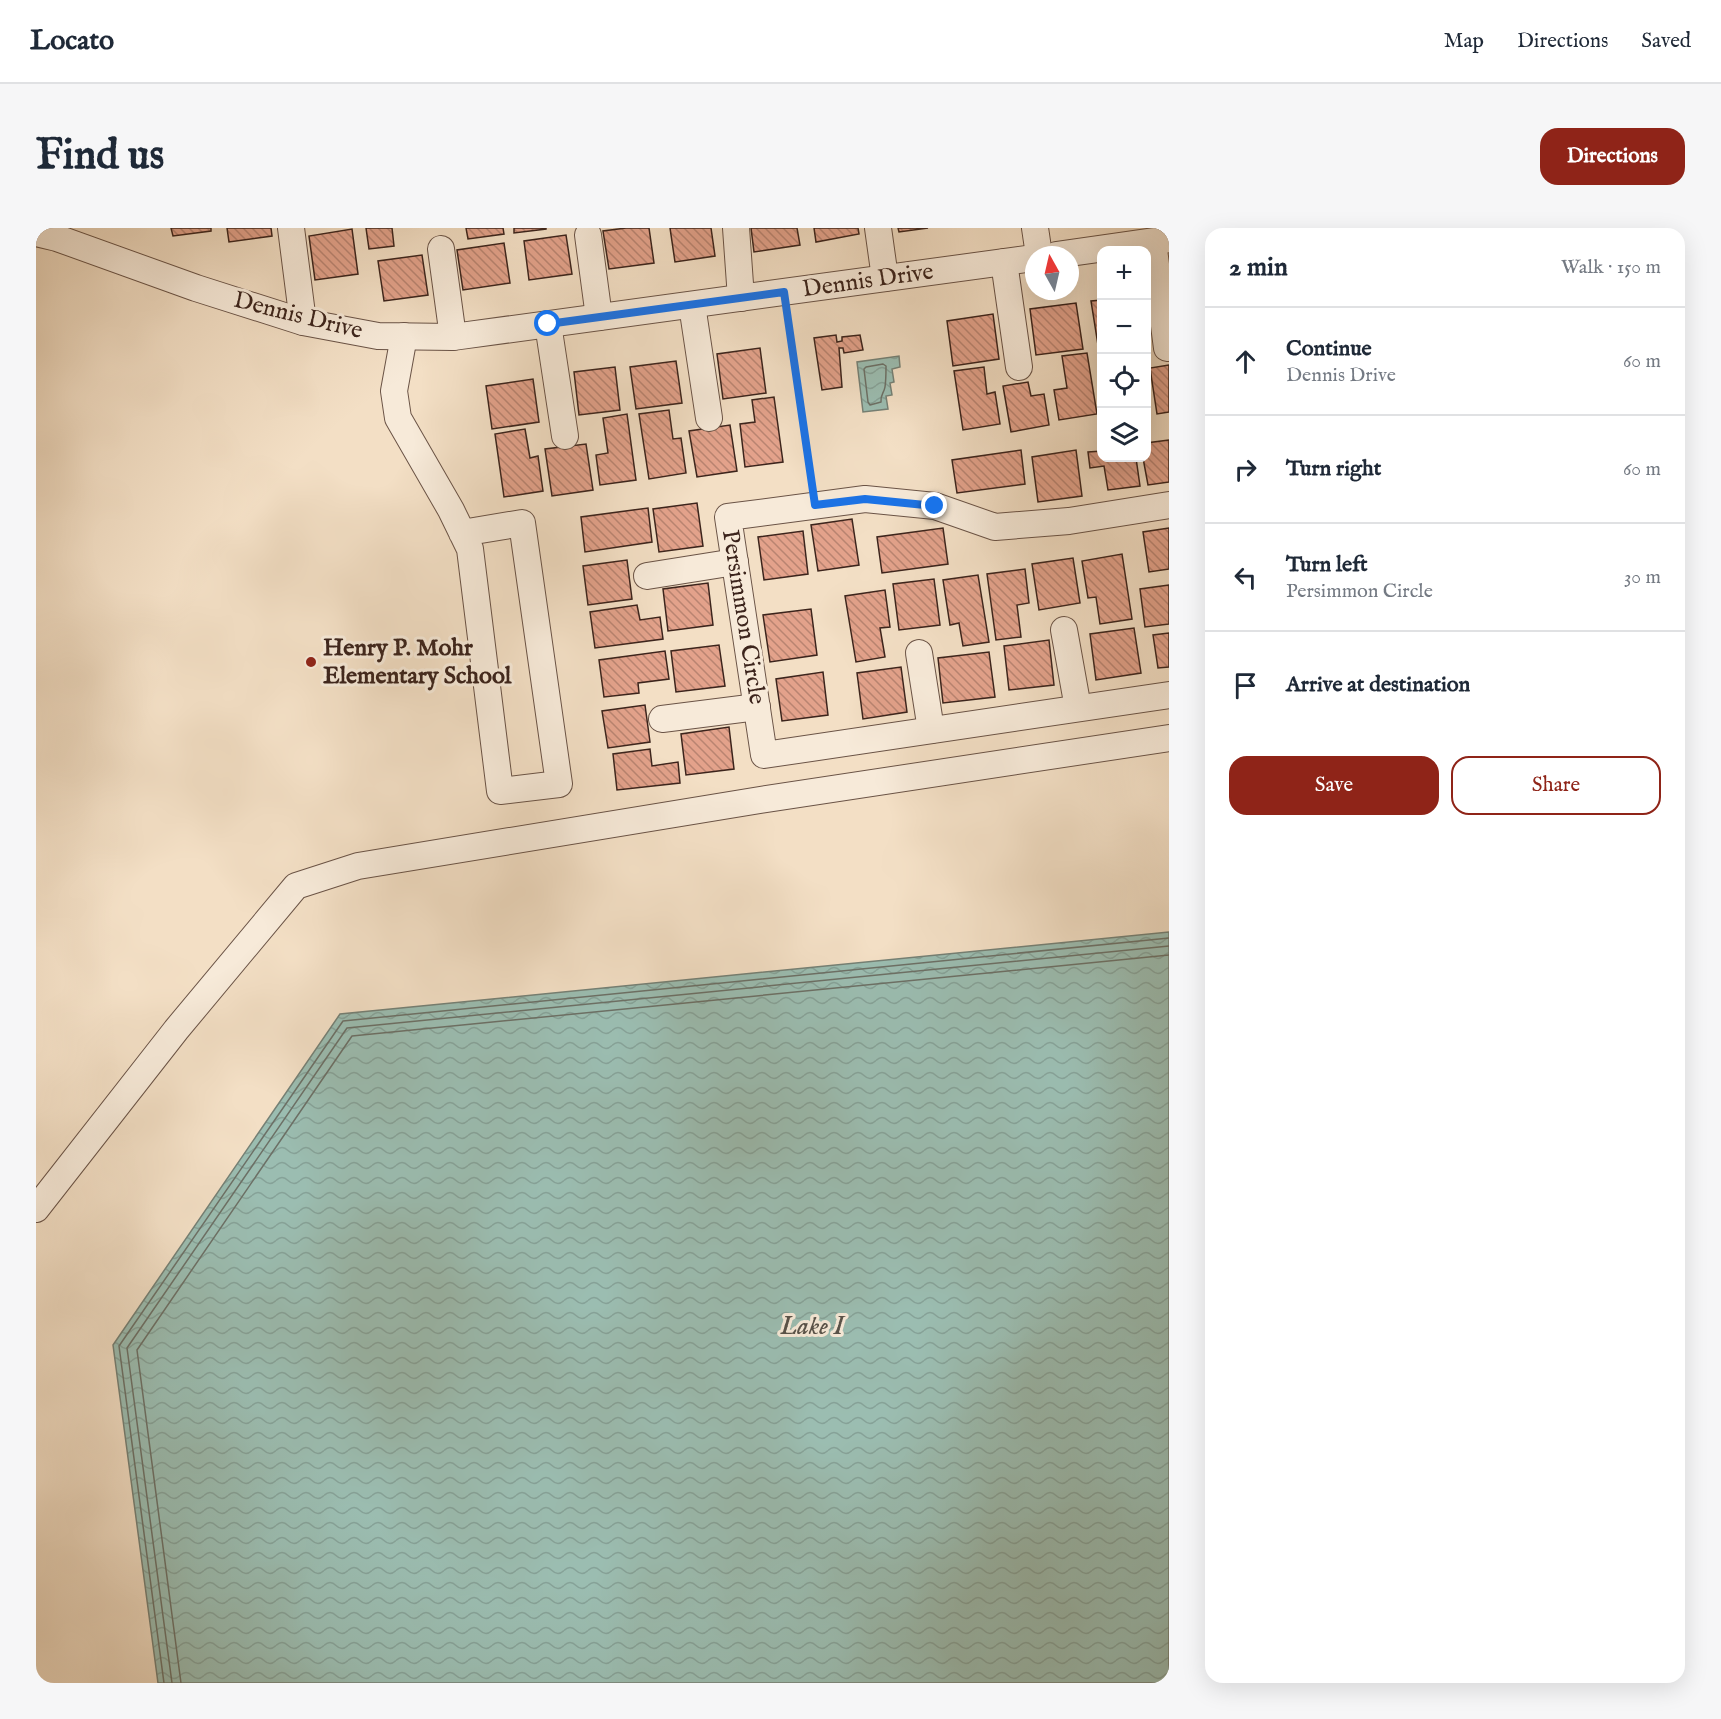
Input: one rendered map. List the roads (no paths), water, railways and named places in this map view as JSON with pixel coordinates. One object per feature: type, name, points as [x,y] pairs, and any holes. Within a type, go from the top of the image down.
[{"type":"street","points":[[291,228],[303,322]]},
{"type":"street","points":[[736,228],[741,298]]},
{"type":"street","points":[[878,228],[885,278]]},
{"type":"street","points":[[1035,228],[1038,246]]},
{"type":"street","name":"Dennis Drive","points":[[50,233],[196,288],[303,322],[378,336],[453,337],[1025,259]]},
{"type":"street","points":[[588,235],[599,317]]},
{"type":"street","points":[[1079,251],[1149,238],[1167,348]]},
{"type":"street","points":[[441,249],[453,337]]},
{"type":"street","points":[[1004,262],[1019,367]]},
{"type":"street","points":[[692,305],[709,418]]},
{"type":"street","points":[[548,324],[565,436]]},
{"type":"street","points":[[404,336],[394,391],[398,418],[470,549],[500,791],[559,784],[522,523],[462,533]]},
{"type":"street","name":"Persimmon Circle","points":[[1169,506],[1069,520],[995,527],[935,506],[865,499],[728,517],[764,755],[1169,695]]},
{"type":"street","points":[[647,576],[735,562]]},
{"type":"street","points":[[1064,630],[1078,708]]},
{"type":"street","points":[[919,653],[931,730]]},
{"type":"street","points":[[662,718],[757,706]]},
{"type":"street","points":[[36,1209],[176,1030],[296,886],[358,866],[760,800],[1169,738]]},
{"type":"water","points":[[899,356],[900,367],[892,369],[894,382],[890,383],[892,395],[886,396],[888,409],[863,412],[857,362]]},
{"type":"water","name":"Lake I","points":[[1169,932],[1169,1683],[158,1683],[113,1345],[340,1014]]},
{"type":"place","name":"Henry P. Mohr Elementary School","points":[[311,662]]}]
